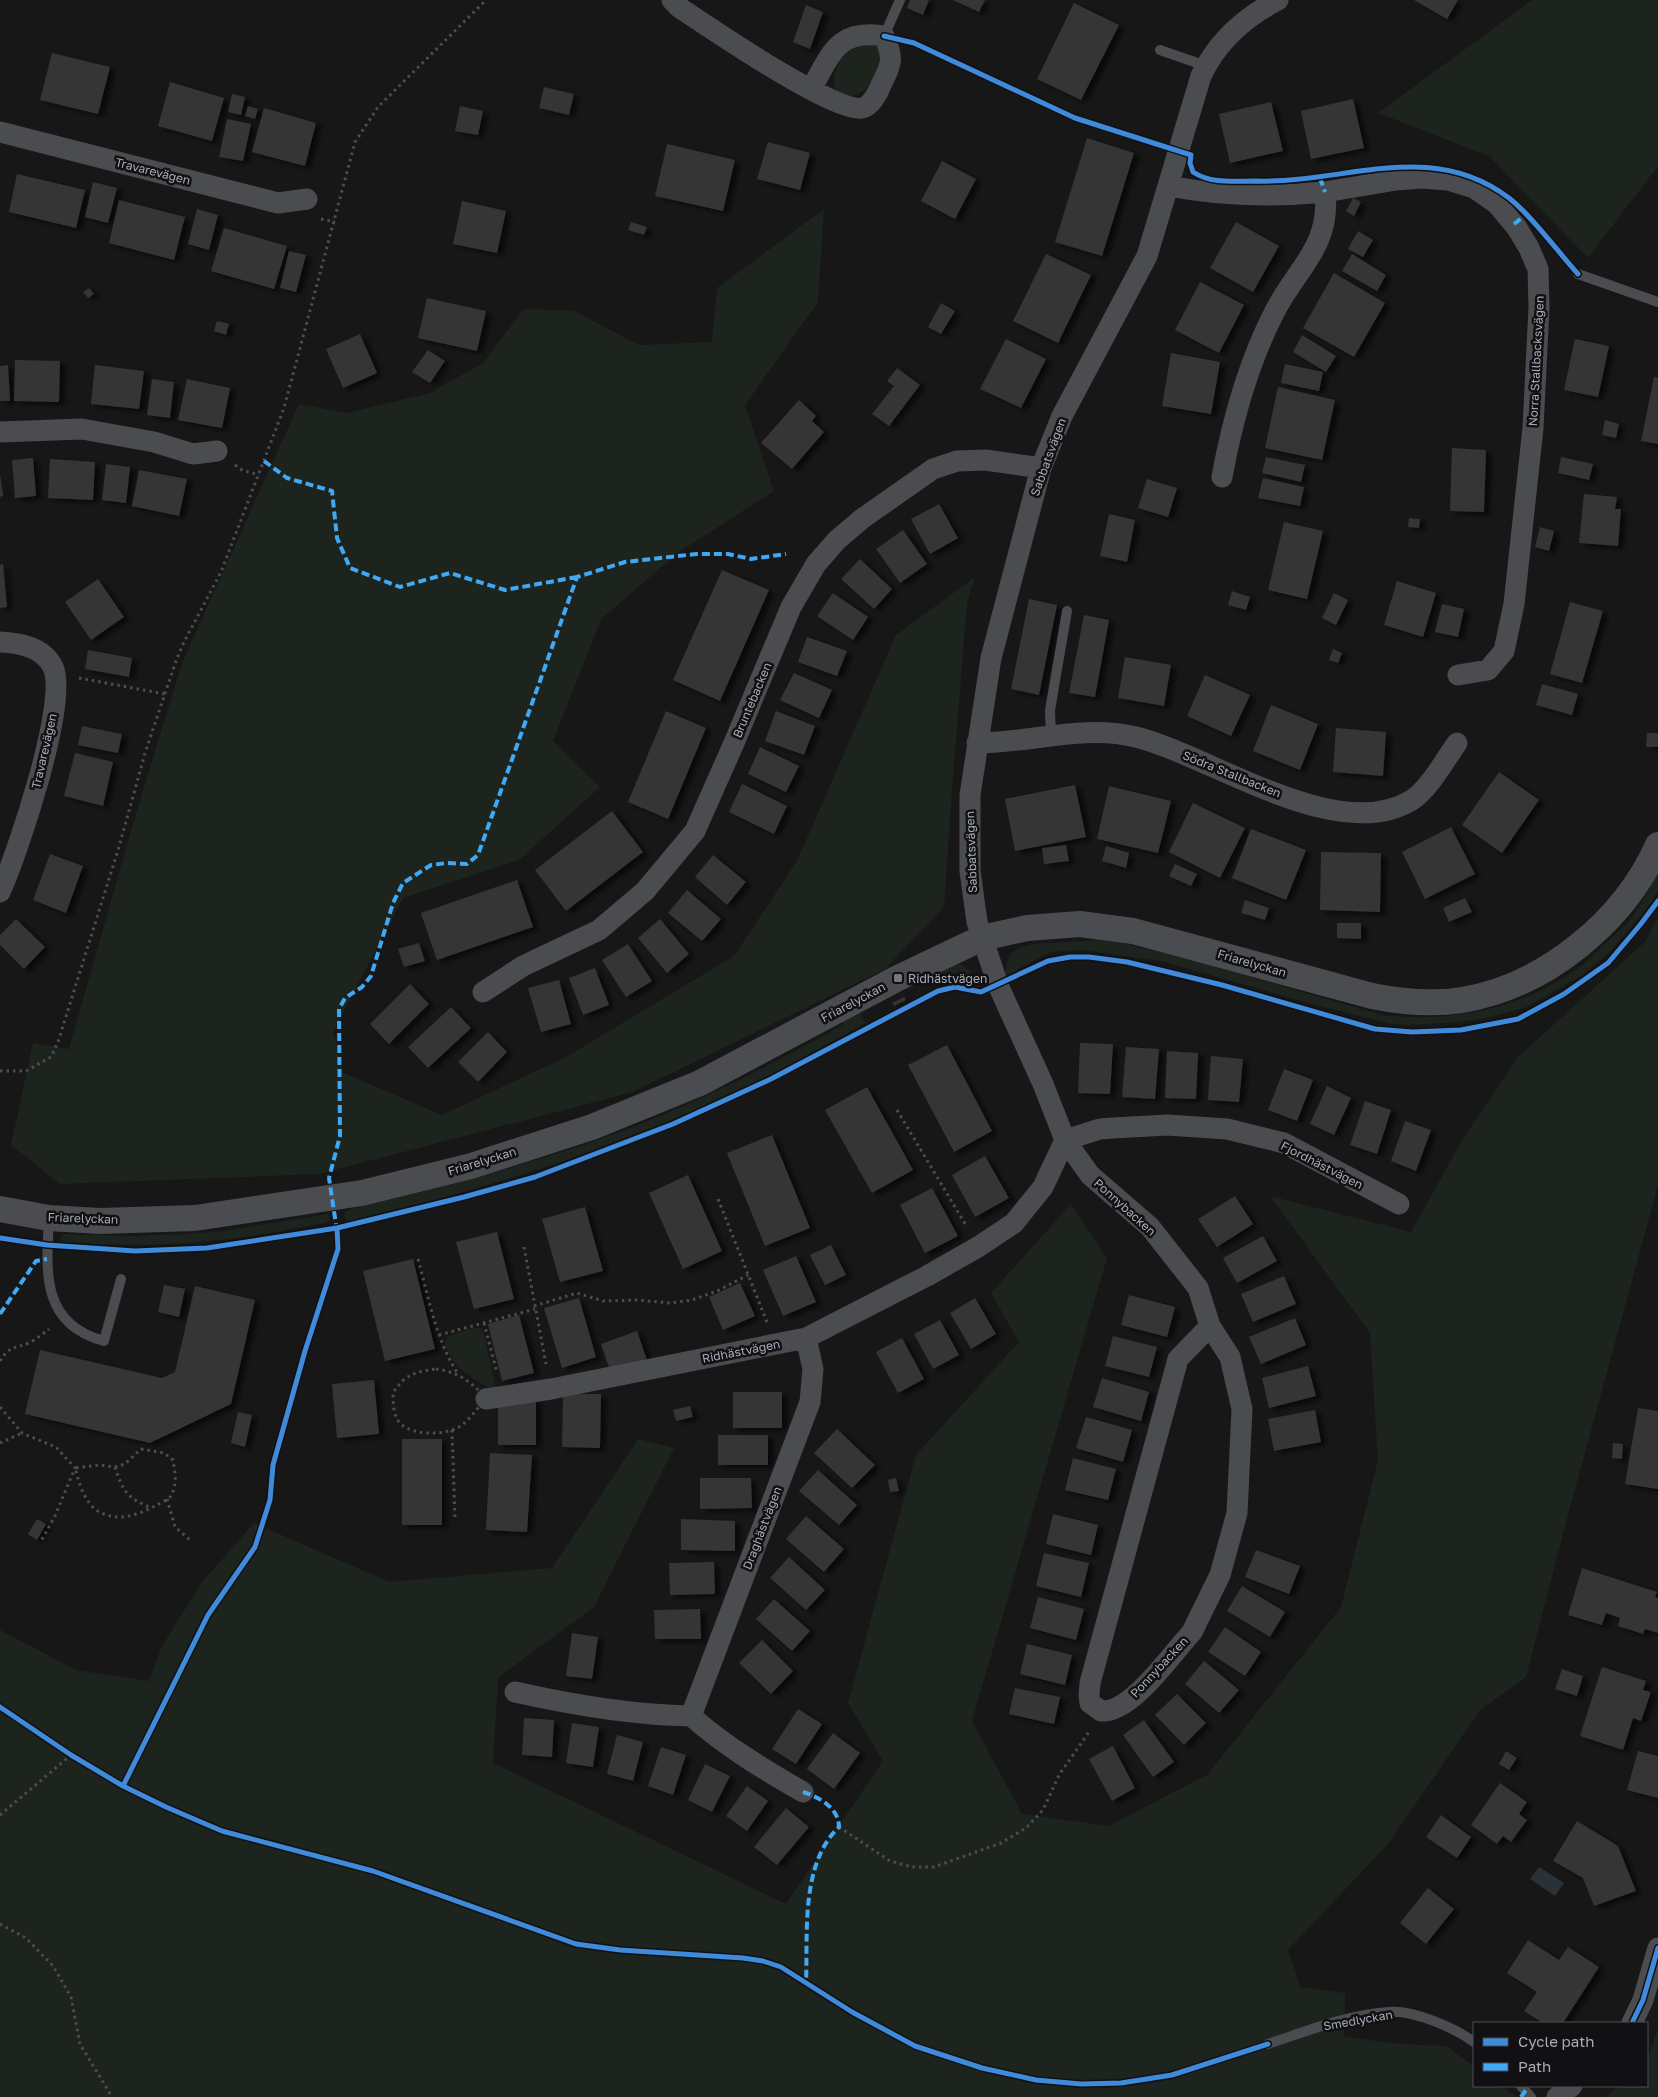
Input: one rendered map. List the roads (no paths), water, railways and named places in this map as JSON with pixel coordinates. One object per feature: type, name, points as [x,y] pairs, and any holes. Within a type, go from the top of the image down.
[{"type":"street","points":[[672,0],[680,8],[754,57],[811,89],[852,108],[862,108],[869,104],[879,91],[890,68],[892,56],[884,36],[870,33],[857,35],[835,47],[811,89]]},
{"type":"street","name":"Sabbatsvägen","points":[[982,938],[973,902],[970,871],[970,795],[991,658],[1041,468],[1062,416],[1147,256],[1194,96],[1206,66],[1225,39],[1246,21],[1278,0]]},
{"type":"street","name":"Travarevägen","points":[[0,132],[278,203],[307,199]]},
{"type":"street","name":"Norra Stallbacksvägen","points":[[1169,186],[1194,191],[1294,195],[1326,192],[1396,180],[1422,178],[1448,180],[1474,188],[1497,204],[1524,237],[1538,269],[1539,307],[1533,428],[1514,604],[1504,651],[1488,670],[1458,675]]},
{"type":"street","points":[[1222,477],[1252,364],[1275,310],[1302,272],[1322,236],[1326,219],[1326,192]]},
{"type":"street","points":[[0,432],[82,429],[154,442],[193,454],[217,451]]},
{"type":"street","name":"Bruntebacken","points":[[482,992],[523,966],[599,930],[645,891],[694,831],[731,750],[791,607],[816,564],[837,540],[863,518],[933,469],[957,461],[985,460],[1041,468]]},
{"type":"street","name":"Travarevägen","points":[[0,642],[21,644],[41,653],[53,666],[56,676],[56,700],[37,787],[15,859],[0,892]]},
{"type":"street","name":"Södra Stallbacken","points":[[977,743],[999,743],[1068,734],[1104,733],[1135,737],[1184,754],[1249,783],[1312,806],[1336,811],[1370,812],[1398,807],[1414,799],[1423,790],[1457,743]]},
{"type":"street","name":"Friarelyckan","points":[[0,1208],[49,1218],[100,1220],[195,1218],[332,1199],[471,1166],[592,1127],[700,1083],[898,978],[982,938],[1027,928],[1080,924],[1115,928],[1178,942],[1381,998],[1419,1003],[1464,1000],[1486,994],[1540,972],[1589,938],[1614,911],[1638,880],[1650,863],[1658,844]]},
{"type":"street","points":[[982,938],[998,985],[1043,1084],[1065,1140]]},
{"type":"street","name":"Fjordhästvägen","points":[[1065,1140],[1100,1128],[1167,1125],[1226,1130],[1284,1143],[1399,1204]]},
{"type":"street","name":"Ridhästvägen","points":[[494,1397],[551,1389],[806,1338],[921,1279],[978,1247],[1014,1223],[1043,1187],[1065,1140]]},
{"type":"street","name":"Ponnybacken","points":[[1065,1140],[1090,1175],[1150,1228],[1198,1288],[1210,1326],[1230,1358],[1242,1409],[1237,1513],[1220,1575],[1192,1632],[1141,1690],[1115,1709],[1105,1711],[1095,1708],[1090,1703],[1088,1695],[1097,1654],[1178,1359],[1210,1326]]},
{"type":"street","name":"Draghästvägen","points":[[691,1716],[810,1402],[813,1370],[806,1338]]},
{"type":"street","points":[[515,1692],[610,1710],[656,1715],[691,1716],[714,1736],[745,1758],[803,1792]]},
{"type":"street","points":[[1632,2022],[1643,2000],[1658,1948]]},
{"type":"street","points":[[1557,2097],[1571,2087]]},
{"type":"lane","points":[[884,36],[900,0]]},
{"type":"lane","points":[[1160,50],[1206,66]]},
{"type":"lane","points":[[1578,274],[1658,302]]},
{"type":"lane","points":[[1051,737],[1050,710],[1067,612]]},
{"type":"lane","points":[[49,1218],[48,1281],[53,1302],[65,1320],[92,1338],[104,1341],[121,1279]]},
{"type":"lane","name":"Smedlyckan","points":[[1268,2044],[1328,2023],[1389,2011],[1410,2014],[1427,2020],[1466,2036],[1473,2041]]},
{"type":"lane","points":[[1522,2087],[1531,2097]]},
{"type":"place","name":"Ridhästvägen","points":[[898,978]]}]
